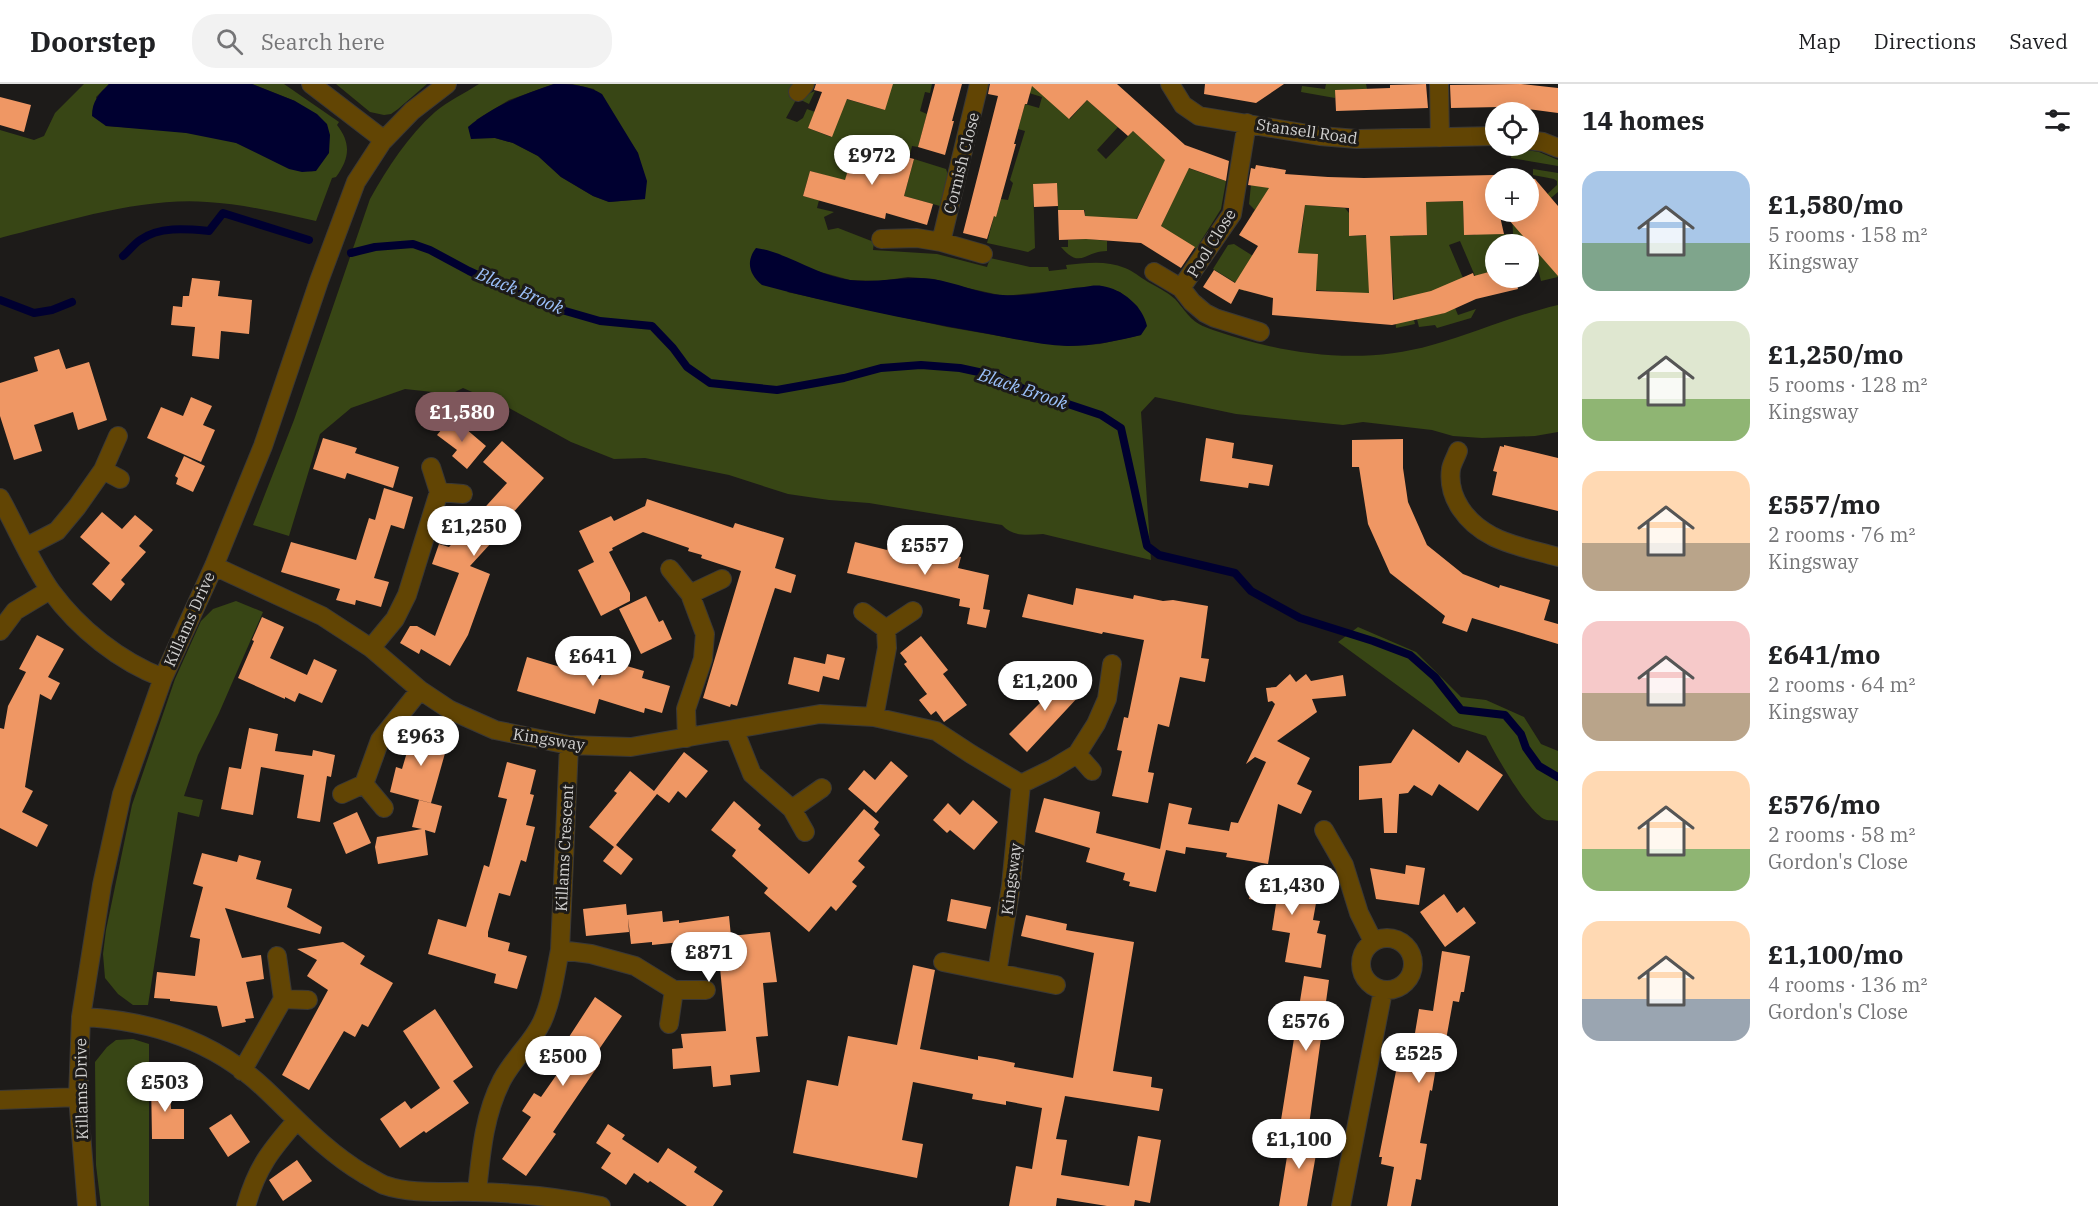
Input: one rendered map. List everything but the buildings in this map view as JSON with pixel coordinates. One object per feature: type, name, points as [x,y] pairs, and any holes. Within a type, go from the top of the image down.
[{"type":"street","points":[[311,84],[384,140]]},
{"type":"street","name":"Killams Drive","points":[[87,1206],[78,1096],[81,1017],[102,885],[119,804],[163,678],[214,566],[263,446],[346,205],[362,170],[384,140],[412,111],[447,84]]},
{"type":"street","name":"Cornish Close","points":[[941,242],[980,84]]},
{"type":"street","name":"Stansell Road","points":[[1170,84],[1183,105],[1199,116],[1357,140],[1485,136]]},
{"type":"street","points":[[1439,84],[1440,138]]},
{"type":"street","name":"Pool Close","points":[[1181,288],[1232,214],[1247,123]]},
{"type":"street","points":[[1539,141],[1558,148]]},
{"type":"street","points":[[881,239],[917,238],[983,254]]},
{"type":"street","name":"Pool Close","points":[[1155,272],[1181,288],[1192,302],[1215,318],[1260,332]]},
{"type":"street","points":[[26,547],[57,531],[77,507],[104,470],[118,436]]},
{"type":"street","points":[[1458,451],[1451,468],[1452,490],[1460,508],[1470,522],[1493,536],[1558,557]]},
{"type":"street","points":[[370,648],[395,619],[407,595],[440,492],[431,467]]},
{"type":"street","points":[[104,470],[120,479]]},
{"type":"street","points":[[440,492],[463,494]]},
{"type":"street","points":[[0,498],[50,590],[76,622],[111,649],[163,678]]},
{"type":"street","name":"Kingsway","points":[[214,566],[322,615],[370,648],[420,690],[450,711],[495,730],[569,746],[631,747],[820,714],[874,717],[936,731],[1021,784],[1005,932],[996,973]]},
{"type":"street","points":[[670,569],[690,594],[705,634],[703,660],[686,709],[687,738]]},
{"type":"street","points":[[690,594],[722,579]]},
{"type":"street","points":[[0,631],[15,611],[50,590]]},
{"type":"street","points":[[886,629],[913,611]]},
{"type":"street","points":[[863,612],[886,629]]},
{"type":"street","points":[[874,717],[887,648],[886,629]]},
{"type":"street","points":[[1021,784],[1077,754],[1096,724],[1107,699],[1112,664]]},
{"type":"street","points":[[342,794],[364,784],[380,740],[420,690]]},
{"type":"street","points":[[734,729],[752,774],[792,809],[805,832]]},
{"type":"street","name":"Killams Crescent","points":[[477,1192],[482,1138],[490,1109],[503,1078],[542,1023],[552,990],[560,950],[569,746]]},
{"type":"street","points":[[1077,754],[1092,771]]},
{"type":"street","points":[[364,784],[384,808]]},
{"type":"street","points":[[792,809],[822,788]]},
{"type":"street","points":[[1324,831],[1352,862],[1359,913],[1373,941]]},
{"type":"street","points":[[1393,938],[1402,942],[1409,950],[1413,959],[1413,969],[1409,979],[1402,986],[1383,991],[1373,987],[1365,980],[1360,959],[1365,949],[1373,941],[1393,938]]},
{"type":"street","points":[[560,950],[591,954],[635,966],[674,990],[706,990]]},
{"type":"street","points":[[242,1071],[283,999],[277,956]]},
{"type":"street","points":[[943,962],[1056,985]]},
{"type":"street","points":[[669,1024],[674,990]]},
{"type":"street","points":[[1341,1206],[1383,991]]},
{"type":"street","points":[[283,999],[308,1000]]},
{"type":"street","points":[[81,1017],[127,1021],[158,1027],[221,1055],[262,1086],[327,1149],[358,1170],[411,1198],[477,1192],[550,1198],[602,1206]]},
{"type":"street","points":[[0,1100],[78,1096]]},
{"type":"street","points":[[246,1206],[253,1181],[267,1155],[297,1120]]},
{"type":"green space","points":[[84,84],[109,84],[96,97],[106,126],[170,131],[218,138],[245,146],[293,169],[316,171],[295,101],[252,84],[284,84],[339,122],[337,125],[347,144],[346,157],[341,170],[336,177],[332,178],[316,221],[262,209],[182,201],[103,212],[0,238],[0,130],[34,140],[44,136],[55,113]]},
{"type":"green space","points":[[336,84],[427,84],[398,109],[391,114],[384,115],[370,112]]},
{"type":"green space","points":[[479,84],[554,84],[509,100],[476,120],[495,138],[513,143],[538,156],[561,177],[593,196],[609,202],[645,199],[638,153],[594,89],[572,84],[793,84],[790,89],[808,94],[815,91],[809,104],[797,98],[786,118],[797,122],[803,118],[807,109],[815,112],[808,128],[831,137],[846,99],[885,110],[860,84],[932,84],[930,93],[925,92],[920,111],[927,114],[918,147],[912,146],[909,158],[869,182],[878,149],[856,143],[845,181],[810,171],[803,196],[819,200],[817,208],[834,212],[824,217],[828,230],[838,228],[874,242],[873,250],[937,254],[987,267],[990,258],[1030,267],[1048,267],[1049,271],[1067,269],[1066,265],[1103,263],[1118,265],[1169,294],[1191,318],[1205,327],[1266,345],[1321,354],[1377,355],[1405,351],[1432,345],[1558,305],[1558,432],[1535,436],[1482,438],[1453,436],[1432,430],[1363,422],[1343,425],[1236,414],[1155,397],[1141,412],[1151,560],[1043,534],[1026,535],[1011,532],[1002,525],[869,503],[788,494],[729,475],[645,458],[614,459],[571,442],[509,408],[463,388],[451,394],[405,389],[351,408],[320,434],[289,536],[253,525],[294,420],[370,199],[391,164],[425,121],[440,108]],"holes":[[[817,271],[850,280],[880,281],[908,277],[934,279],[1004,296],[1101,286],[1120,292],[1138,307],[1141,335],[1100,344],[1068,346],[1034,342],[947,327],[787,292]]]},
{"type":"green space","points":[[1031,84],[1070,119],[1087,100],[1118,127],[1097,150],[1106,159],[1133,131],[1166,159],[1136,220],[1089,239],[1107,241],[1107,251],[1078,258],[1068,254],[1061,247],[1068,247],[1068,240],[1085,239],[1085,210],[1058,210],[1057,183],[1033,184],[1035,248],[1028,252],[987,243],[1001,199],[1008,200],[1013,183],[1010,180],[1025,131],[1018,129],[1025,104],[1039,108],[1042,97],[1019,90]]},
{"type":"green space","points":[[1326,84],[1366,84],[1367,89],[1336,90],[1335,98],[1301,92],[1302,86],[1325,89]]},
{"type":"green space","points":[[1539,152],[1558,160],[1558,166],[1511,158],[1511,156],[1539,156]]},
{"type":"green space","points":[[914,159],[946,169],[948,175],[940,206],[904,196]]},
{"type":"green space","points":[[1188,168],[1226,181],[1221,209],[1196,249],[1161,226]]},
{"type":"green space","points":[[1539,170],[1558,173],[1558,192],[1539,208],[1539,202],[1557,185],[1554,179],[1539,176]]},
{"type":"green space","points":[[1251,185],[1283,189],[1278,227],[1302,230],[1305,205],[1345,208],[1349,213],[1349,236],[1371,235],[1403,201],[1403,236],[1426,235],[1426,202],[1463,201],[1464,235],[1475,235],[1487,222],[1500,222],[1501,234],[1485,234],[1485,273],[1480,275],[1484,297],[1460,241],[1449,245],[1463,278],[1431,292],[1441,314],[1455,308],[1458,315],[1476,309],[1471,318],[1437,328],[1435,325],[1419,327],[1417,319],[1414,320],[1415,324],[1396,328],[1391,258],[1371,300],[1341,298],[1341,292],[1315,290],[1274,298],[1268,297],[1273,275],[1250,269],[1245,291],[1239,289],[1241,286],[1213,269],[1228,245],[1234,244],[1272,268],[1278,229],[1252,214],[1255,210],[1249,204]]},
{"type":"green space","points":[[1512,222],[1538,222],[1558,258],[1558,277],[1541,281],[1539,234],[1513,234]]},
{"type":"green space","points":[[236,601],[263,612],[198,755],[184,796],[203,800],[199,817],[178,812],[148,1005],[133,1005],[118,994],[105,978],[103,954],[132,805],[175,679],[201,621],[213,609]]},
{"type":"green space","points":[[1358,627],[1416,652],[1461,697],[1486,700],[1524,717],[1541,744],[1558,751],[1558,821],[1544,819],[1529,804],[1486,736],[1453,726],[1338,642]]},
{"type":"green space","points":[[133,1039],[149,1044],[149,1206],[101,1206],[96,1165],[95,1062],[116,1040]]},
{"type":"shaded area","points":[[109,84],[252,84],[295,101],[317,114],[327,124],[330,135],[329,153],[316,171],[302,172],[289,169],[236,143],[186,133],[106,126],[92,116],[92,111],[97,98]]},
{"type":"shaded area","points":[[554,84],[579,86],[602,94],[638,153],[647,181],[645,199],[609,202],[593,196],[561,177],[538,156],[513,143],[495,138],[471,139],[468,127],[488,113],[520,96]]},
{"type":"shaded area","points":[[756,248],[826,274],[850,280],[922,278],[994,294],[1013,295],[1102,286],[1117,291],[1136,305],[1147,326],[1141,335],[1105,343],[1068,346],[923,322],[762,285],[754,277],[750,268],[751,258]]},
{"type":"waterway","name":"Black Brook","points":[[123,256],[140,240],[156,232],[165,230],[209,231],[223,213],[309,240]]},
{"type":"waterway","name":"Black Brook","points":[[351,253],[375,247],[413,244],[541,304],[600,321],[652,326],[687,367],[710,383],[777,390],[844,378],[881,368],[921,365],[960,368],[997,376],[1026,390],[1101,415],[1121,428],[1147,546],[1159,555],[1235,573],[1251,591],[1300,618],[1410,655],[1435,677],[1461,710],[1505,715],[1521,734],[1526,748],[1539,766],[1558,777]]},
{"type":"waterway","name":"Black Brook","points":[[0,300],[34,313],[52,310],[72,302]]}]
